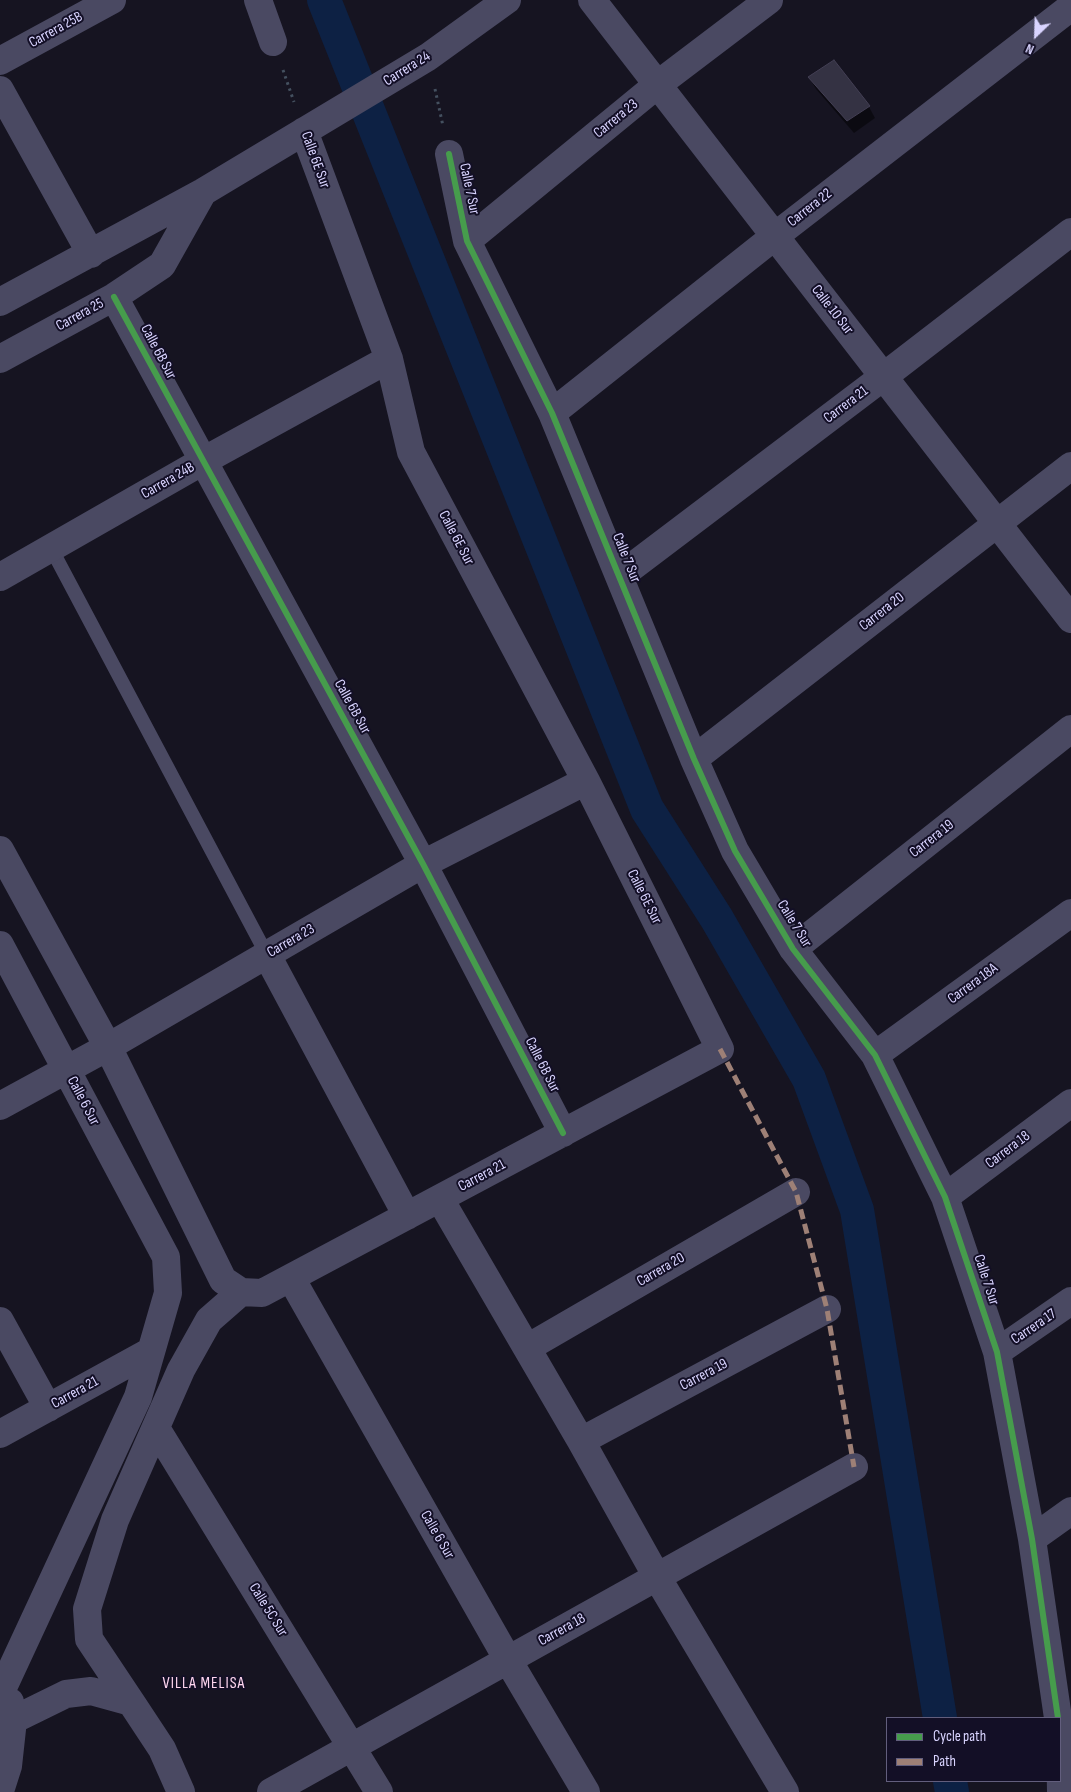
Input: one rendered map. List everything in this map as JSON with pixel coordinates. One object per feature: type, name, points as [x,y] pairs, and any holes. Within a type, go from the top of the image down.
[{"type":"street","name":"Carrera 25B","points":[[0,61],[112,0]]},
{"type":"street","points":[[258,0],[273,42]]},
{"type":"street","name":"Carrera 24","points":[[312,126],[428,57],[507,0]]},
{"type":"street","name":"Calle 10 Sur","points":[[592,0],[1071,620]]},
{"type":"street","name":"Carrera 23","points":[[467,241],[657,85],[769,0]]},
{"type":"street","name":"Carrera 22","points":[[552,413],[775,236],[1071,7]]},
{"type":"street","points":[[0,90],[91,254]]},
{"type":"street","name":"Carrera 25","points":[[0,302],[203,192],[312,126]]},
{"type":"street","name":"Calle 6E Sur","points":[[312,126],[388,359],[410,452],[586,781],[720,1049]]},
{"type":"street","name":"Calle 7 Sur","points":[[449,154],[467,241],[552,413],[694,759],[735,851],[793,949],[875,1055],[945,1197],[997,1352],[1032,1539],[1060,1717]]},
{"type":"street","name":"Carrera 25","points":[[0,359],[114,297],[162,265],[203,192]]},
{"type":"street","name":"Carrera 21","points":[[620,576],[1071,232]]},
{"type":"street","name":"Calle 6B Sur","points":[[114,297],[423,864],[563,1133]]},
{"type":"street","name":"Carrera 24B","points":[[0,577],[203,461],[388,359]]},
{"type":"street","name":"Carrera 20","points":[[694,759],[1071,466]]},
{"type":"street","name":"Carrera 19","points":[[793,949],[1071,729]]},
{"type":"street","name":"Carrera 23","points":[[0,1106],[108,1048],[423,864],[586,781]]},
{"type":"street","points":[[0,850],[108,1048],[223,1280],[241,1292],[209,1320],[181,1370],[115,1520],[87,1609],[89,1639],[162,1749],[181,1792]]},
{"type":"street","name":"Carrera 18A","points":[[875,1055],[1071,913]]},
{"type":"street","name":"Calle 6 Sur","points":[[0,945],[166,1257],[168,1293],[150,1351]]},
{"type":"street","points":[[267,955],[407,1216]]},
{"type":"street","name":"Carrera 21","points":[[241,1292],[262,1293],[720,1049]]},
{"type":"street","name":"Carrera 18","points":[[945,1197],[1071,1103]]},
{"type":"street","name":"Carrera 20","points":[[527,1348],[796,1192]]},
{"type":"street","points":[[440,1198],[581,1441],[657,1577],[785,1792]]},
{"type":"street","name":"Calle 6 Sur","points":[[291,1278],[508,1660],[586,1792]]},
{"type":"street","name":"Carrera 17","points":[[997,1352],[1071,1302]]},
{"type":"street","name":"Carrera 19","points":[[581,1441],[827,1308]]},
{"type":"street","points":[[0,1322],[48,1408]]},
{"type":"street","points":[[0,1791],[8,1766],[13,1720],[3,1687],[138,1397],[150,1351]]},
{"type":"street","name":"Carrera 21","points":[[0,1434],[150,1351]]},
{"type":"street","name":"Calle 5C Sur","points":[[156,1428],[379,1792]]},
{"type":"street","name":"Carrera 18","points":[[271,1792],[854,1467]]},
{"type":"street","points":[[1032,1539],[1071,1511]]},
{"type":"street","points":[[13,1720],[66,1694],[91,1691],[131,1702]]},
{"type":"street","name":"Calle 7 Sur","points":[[1061,1792],[1062,1729]]},
{"type":"lane","points":[[51,548],[267,955]]},
{"type":"building","points":[[834,60],[870,106],[847,121],[808,77]]},
{"type":"waterway","points":[[324,0],[647,809],[717,919],[809,1079],[857,1210],[940,1717]]},
{"type":"waterway","points":[[950,1782],[952,1792]]},
{"type":"marked path","points":[[720,1049],[796,1192],[827,1309],[854,1467]]},
{"type":"cycle path","points":[[449,154],[467,241],[552,413],[694,759],[735,851],[793,949],[875,1055],[945,1197],[997,1352],[1032,1539],[1058,1717]]},
{"type":"cycle path","points":[[114,297],[423,864],[563,1133]]},
{"type":"district","name":"VILLA MELISA","points":[[204,1684]]}]
